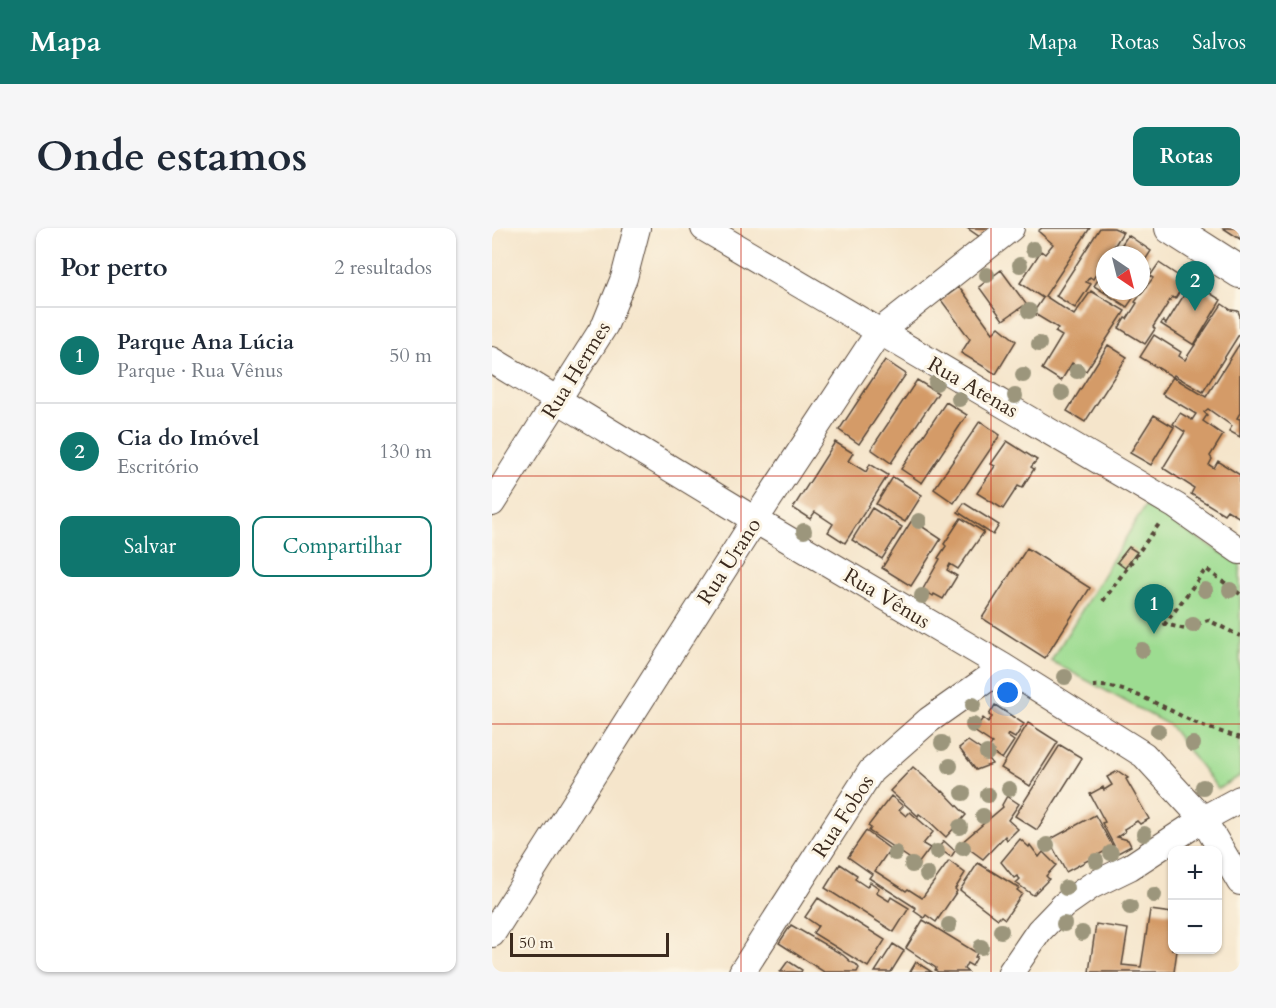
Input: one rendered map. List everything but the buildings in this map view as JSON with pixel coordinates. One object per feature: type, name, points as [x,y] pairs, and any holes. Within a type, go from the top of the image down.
[{"type":"street","name":"Rua Hermes","points":[[492,502],[605,325],[624,278],[638,228]]},
{"type":"street","name":"Rua Atenas","points":[[704,228],[1176,506],[1240,551]]},
{"type":"street","name":"Rua Urano","points":[[492,934],[755,520],[879,332],[1011,228]]},
{"type":"street","points":[[1171,228],[1240,272]]},
{"type":"street","name":"Rua Vênus","points":[[492,360],[755,520],[1004,667],[1144,755],[1203,819],[1240,882]]},
{"type":"street","name":"Rua Fobos","points":[[742,972],[871,771],[929,720],[1004,667]]},
{"type":"street","points":[[1011,972],[1039,931],[1064,905],[1091,886],[1130,867],[1203,819],[1240,799]]},
{"type":"path","points":[[1103,601],[1159,524],[1168,530]]},
{"type":"path","points":[[1211,561],[1165,624],[1185,629],[1208,620],[1240,636]]},
{"type":"path","points":[[1206,569],[1240,594]]},
{"type":"path","points":[[1093,687],[1105,685],[1240,738]]},
{"type":"green space","points":[[1145,506],[1240,564],[1240,776],[1218,789],[1169,725],[1051,661]]},
{"type":"place","name":"Cia do Imóvel","points":[[1195,311]]},
{"type":"place","name":"Parque Ana Lúcia","points":[[1154,634]]}]
